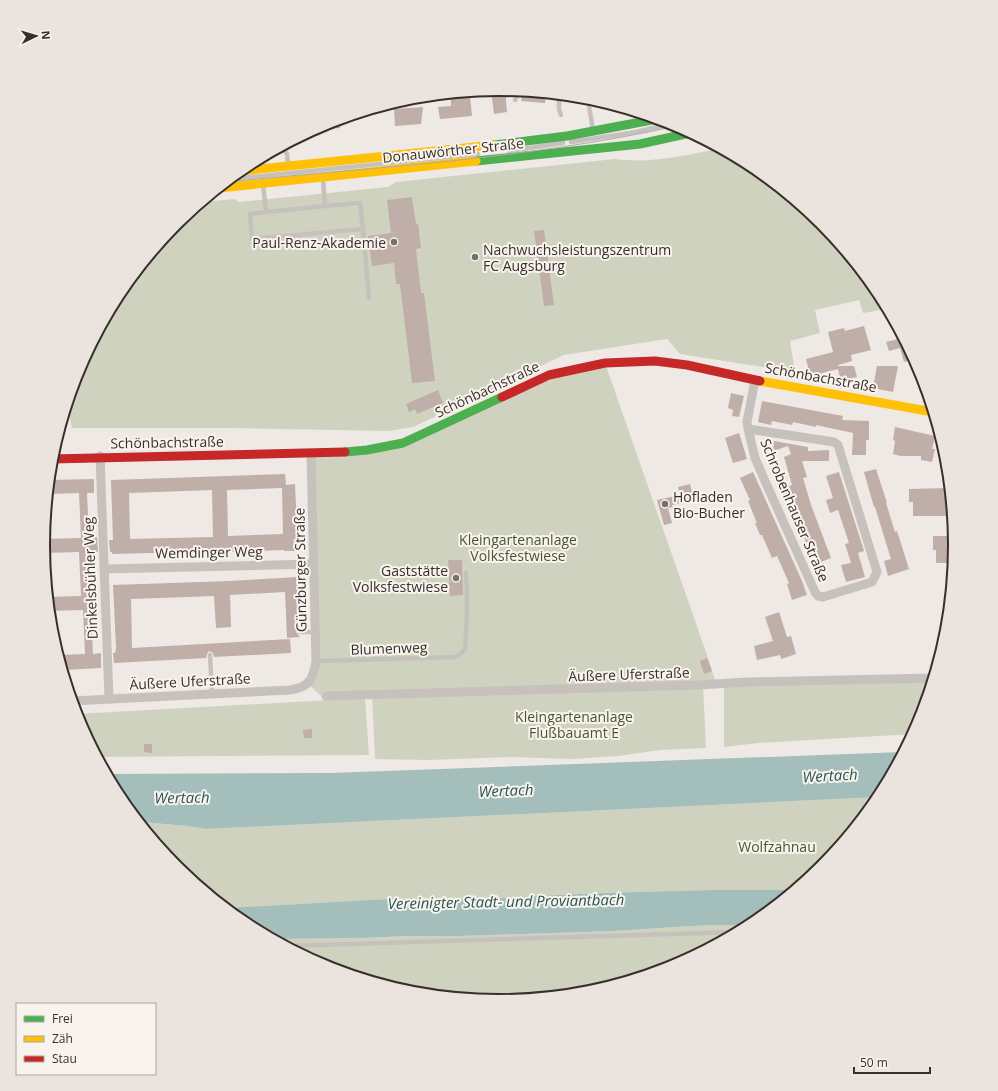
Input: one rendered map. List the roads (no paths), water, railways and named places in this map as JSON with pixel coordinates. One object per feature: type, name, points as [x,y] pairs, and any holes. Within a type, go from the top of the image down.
[{"type":"street","name":"Donauwörther Straße","points":[[254,170],[514,143],[593,131],[644,121]]},
{"type":"street","name":"Donauwörther Straße","points":[[229,187],[640,144],[680,135]]},
{"type":"street","name":"Schönbachstraße","points":[[59,459],[100,456],[311,454],[336,453],[388,447],[403,443],[549,375],[605,363],[655,362],[687,365],[755,380],[927,411]]},
{"type":"street","name":"Schrobenhauser Straße","points":[[748,429],[834,442],[838,445],[877,572],[872,582],[823,597],[818,596],[815,592],[755,458],[748,429],[747,422],[755,380]]},
{"type":"street","name":"Günzburger Straße","points":[[307,683],[312,680],[316,661],[311,454]]},
{"type":"street","name":"Dinkelsbühler Weg","points":[[100,456],[109,699]]},
{"type":"street","name":"Wemdinger Weg","points":[[104,569],[314,564]]},
{"type":"street","name":"Äußere Uferstraße","points":[[326,696],[690,686],[748,682],[928,678]]},
{"type":"street","name":"Äußere Uferstraße","points":[[78,701],[290,690],[300,689],[307,683]]},
{"type":"lane","points":[[559,100],[561,115]]},
{"type":"lane","points":[[590,106],[593,131]]},
{"type":"lane","points":[[502,152],[636,132],[660,127]]},
{"type":"lane","points":[[285,151],[287,154],[288,166]]},
{"type":"lane","points":[[242,178],[486,154]]},
{"type":"lane","points":[[323,178],[325,206]]},
{"type":"lane","points":[[264,184],[266,212]]},
{"type":"lane","points":[[363,229],[252,239],[250,214],[360,203],[363,229],[370,298]]},
{"type":"lane","name":"Blumenweg","points":[[316,661],[456,657],[465,650],[468,609],[466,573]]},
{"type":"lane","points":[[300,632],[316,632]]},
{"type":"lane","points":[[210,655],[212,694]]},
{"type":"lane","points":[[296,946],[726,932]]},
{"type":"water","name":"Wertach","points":[[898,752],[870,797],[206,829],[146,822],[113,774],[330,773]]},
{"type":"water","name":"Vereinigter Stadt- und Proviantbach","points":[[787,890],[772,902],[738,925],[458,936],[283,939],[234,908],[388,899],[477,899],[600,893]]},
{"type":"tram line","points":[[237,181],[452,161],[509,154],[565,147],[664,128]]},
{"type":"place","name":"Paul-Renz-Akademie","points":[[394,242]]},
{"type":"place","name":"Nachwuchsleistungszentrum FC Augsburg","points":[[475,257]]},
{"type":"place","name":"Hofladen Bio-Bucher","points":[[665,504]]},
{"type":"place","name":"Gaststätte Volksfestwiese","points":[[456,578]]},
{"type":"park label","name":"Kleingartenanlage Volksfestwiese","points":[[518,548]]},
{"type":"park label","name":"Kleingartenanlage Flußbauamt E","points":[[574,724]]},
{"type":"park label","name":"Wolfzahnau","points":[[777,846]]}]
